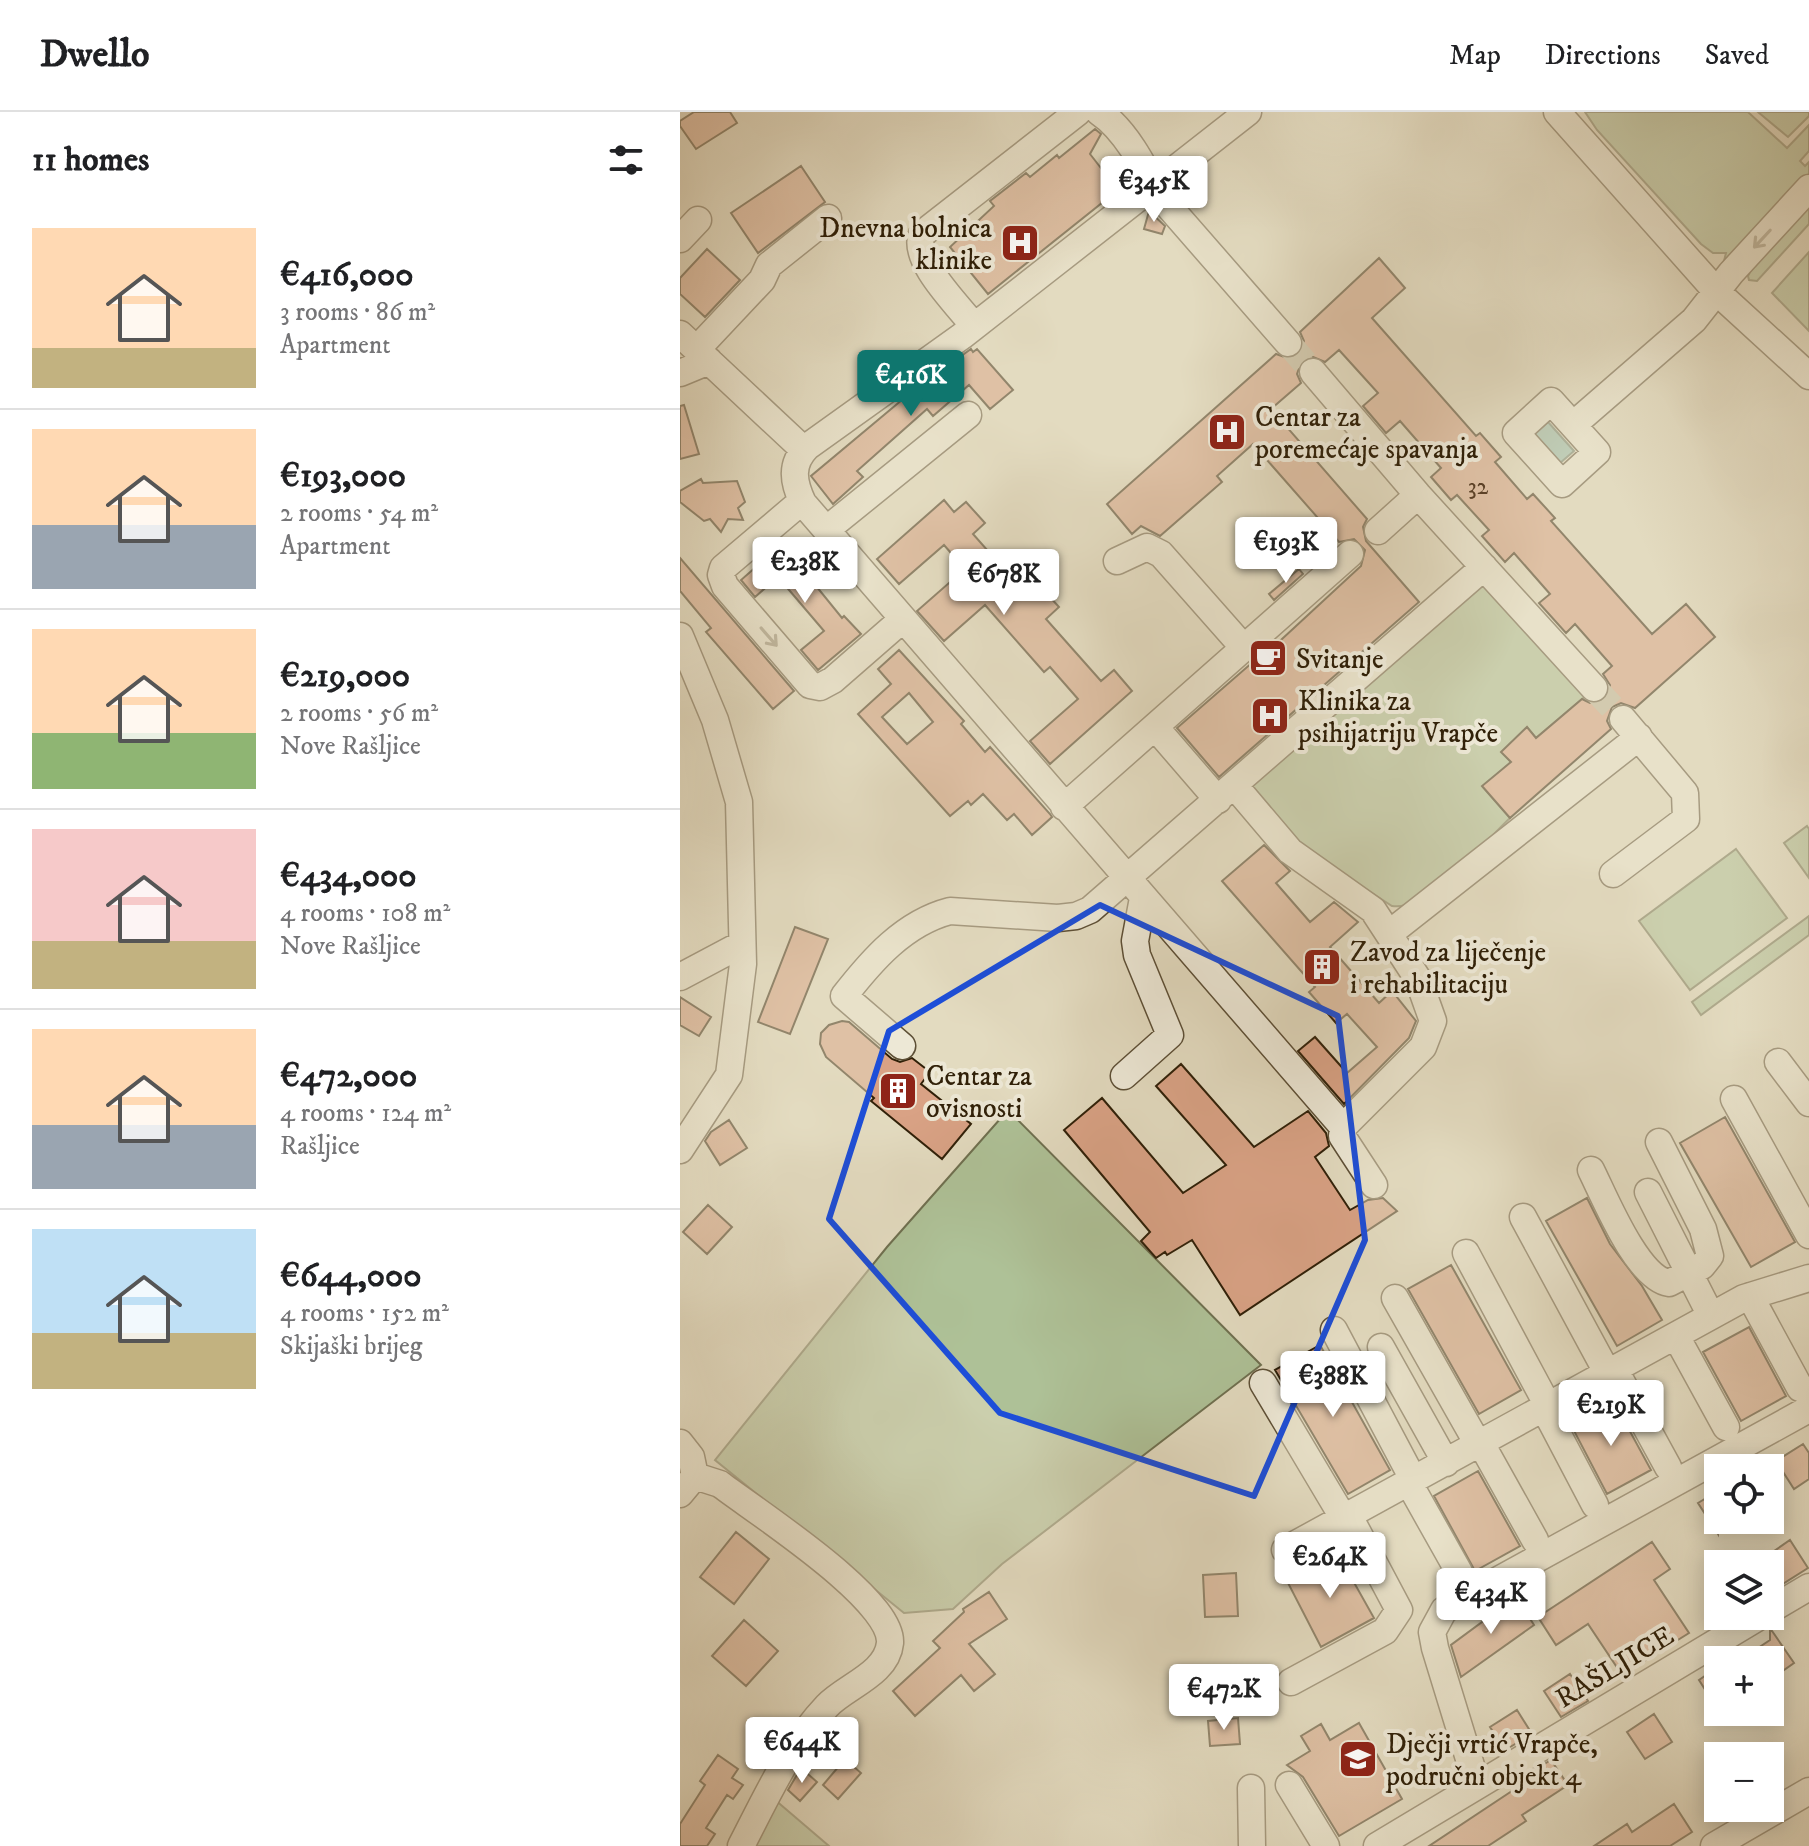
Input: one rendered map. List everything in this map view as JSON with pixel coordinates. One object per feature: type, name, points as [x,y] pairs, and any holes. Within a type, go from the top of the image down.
[{"type":"street","points":[[974,326],[924,261],[919,242],[922,234],[1078,112]]},
{"type":"street","points":[[1099,112],[1108,118],[1143,165],[1154,186],[1288,343]]},
{"type":"street","points":[[1248,112],[974,326],[804,450],[795,465],[795,485],[802,501],[826,530],[1343,1127]]},
{"type":"street","points":[[1557,112],[1717,292],[1809,376]]},
{"type":"street","points":[[1573,425],[1694,320],[1809,188]]},
{"type":"street","points":[[680,373],[695,348],[762,280],[769,265],[828,218]]},
{"type":"street","points":[[680,239],[698,220]]},
{"type":"street","points":[[695,348],[804,450]]},
{"type":"street","points":[[1313,372],[1418,495],[1594,688]]},
{"type":"street","points":[[826,530],[968,415]]},
{"type":"street","points":[[1378,531],[1418,495]]},
{"type":"street","points":[[802,501],[723,568],[725,586],[810,685],[820,687],[833,680],[903,619]]},
{"type":"street","points":[[1117,561],[1147,547],[1161,554],[1244,648]]},
{"type":"street","points":[[1064,807],[1350,554]]},
{"type":"street","points":[[902,1046],[844,996],[882,952],[933,915],[950,911],[1076,916],[1106,899],[1135,889],[1226,792],[1484,567]]},
{"type":"street","points":[[680,636],[715,720],[739,802],[742,944],[729,1075],[680,1150]]},
{"type":"street","points":[[1155,727],[1290,851],[1357,895],[1390,933],[1418,979],[1433,1021],[1431,1035],[1402,1070],[1343,1127],[1342,1136],[1374,1185]]},
{"type":"street","points":[[1390,933],[1631,728],[1685,793],[1686,819],[1613,874]]},
{"type":"street","points":[[1124,1076],[1170,1035],[1137,955],[1135,889]]},
{"type":"street","points":[[680,977],[742,944]]},
{"type":"street","points":[[1778,1062],[1809,1103]]},
{"type":"street","points":[[1734,1099],[1809,1235]]},
{"type":"street","points":[[1591,1170],[1635,1254],[1650,1274],[1669,1283],[1689,1274],[1710,1256],[1709,1241],[1659,1142]]},
{"type":"street","points":[[1648,1192],[1711,1316]]},
{"type":"street","points":[[1523,1217],[1668,1467]]},
{"type":"street","points":[[1466,1253],[1595,1505]]},
{"type":"street","points":[[1285,1550],[1711,1316],[1750,1296],[1809,1278]]},
{"type":"street","points":[[1477,1785],[1433,1640],[1432,1632],[1444,1610],[1805,1398],[1750,1296]]},
{"type":"street","points":[[1395,1298],[1535,1540]]},
{"type":"street","points":[[1334,1330],[1459,1572]]},
{"type":"street","points":[[1676,1336],[1726,1427]]},
{"type":"street","points":[[1381,1347],[1446,1463]]},
{"type":"street","points":[[1263,1383],[1399,1610],[1385,1631],[1291,1682]]},
{"type":"street","points":[[680,1443],[691,1457],[688,1485],[720,1484],[855,1585],[878,1610],[888,1627],[890,1643],[885,1658],[870,1674],[829,1704],[796,1746],[741,1846]]},
{"type":"street","points":[[1784,1602],[1809,1587]]},
{"type":"street","name":"RAŠLJICE","points":[[1377,1846],[1737,1630]]},
{"type":"street","points":[[1289,1785],[1326,1846]]},
{"type":"street","points":[[1251,1788],[1252,1846]]},
{"type":"street","points":[[1714,1846],[1809,1791]]},
{"type":"highlighted area","points":[[1100,905],[1338,1016],[1365,1240],[1254,1496],[1000,1413],[829,1219],[889,1031]]},
{"type":"shaded area","points":[[1585,112],[1748,112],[1787,148],[1809,125],[1809,151],[1800,161],[1805,166],[1809,162],[1809,180],[1724,261],[1726,253],[1713,253],[1701,244],[1597,130]]},
{"type":"shaded area","points":[[1758,112],[1809,112],[1809,116],[1788,137]]},
{"type":"shaded area","points":[[1809,206],[1809,224],[1757,281],[1749,280],[1752,268]]},
{"type":"shaded area","points":[[1809,252],[1809,331],[1772,293]]},
{"type":"shaded area","points":[[1548,422],[1574,451],[1560,463],[1534,434]]},
{"type":"shaded area","points":[[1478,586],[1490,587],[1588,694],[1536,738],[1527,727],[1502,752],[1511,762],[1483,787],[1510,818],[1438,887],[1406,905],[1392,906],[1295,843],[1253,787],[1254,777]]},
{"type":"shaded area","points":[[1807,826],[1809,829],[1809,878],[1784,843]]},
{"type":"shaded area","points":[[1736,849],[1787,918],[1690,990],[1639,921]]},
{"type":"shaded area","points":[[1809,916],[1809,935],[1701,1015],[1692,1002]]},
{"type":"shaded area","points":[[1008,1110],[1261,1365],[1002,1564],[953,1609],[904,1613],[715,1460],[887,1247]]},
{"type":"shaded area","points":[[774,1799],[829,1846],[751,1846]]},
{"type":"building","points":[[694,112],[730,112],[737,123],[696,149],[680,126],[680,121]]},
{"type":"building","points":[[1095,129],[1101,134],[1090,154],[1118,190],[988,294],[950,247],[994,206],[990,201],[1026,173],[1030,177],[1057,155],[1059,158]]},
{"type":"building","points":[[801,166],[825,202],[758,253],[731,213]]},
{"type":"building","points":[[1149,211],[1165,226],[1162,234],[1144,229]]},
{"type":"building","points":[[707,249],[740,280],[705,317],[680,294],[680,278]]},
{"type":"building","points":[[1379,258],[1405,288],[1372,318],[1476,436],[1480,433],[1501,457],[1495,462],[1527,499],[1533,494],[1555,518],[1551,521],[1652,634],[1686,604],[1715,637],[1635,708],[1621,703],[1612,707],[1607,721],[1611,729],[1510,818],[1482,786],[1511,762],[1501,752],[1527,727],[1536,738],[1582,699],[1590,703],[1604,700],[1610,685],[1603,674],[1612,666],[1575,624],[1566,633],[1539,603],[1550,594],[1514,553],[1505,562],[1482,536],[1489,530],[1457,495],[1451,500],[1431,477],[1441,468],[1400,421],[1386,433],[1363,406],[1378,393],[1339,350],[1325,362],[1311,356],[1302,360],[1297,374],[1301,383],[1271,409],[1367,519],[1363,527],[1366,541],[1419,602],[1219,777],[1177,728],[1254,661],[1256,663],[1361,566],[1365,550],[1354,539],[1339,542],[1253,444],[1217,476],[1222,482],[1160,536],[1141,526],[1132,534],[1107,504],[1276,354],[1290,359],[1299,354],[1304,341],[1300,332]]},
{"type":"building","points":[[971,349],[973,352],[977,349],[1013,390],[990,409],[969,385],[933,416],[927,409],[857,471],[863,477],[833,504],[811,476],[915,389]]},
{"type":"building","points":[[684,405],[699,454],[680,459],[680,406]]},
{"type":"building","points":[[701,479],[703,483],[737,481],[745,502],[738,508],[743,520],[728,519],[721,532],[710,519],[704,521],[680,502],[680,491]]},
{"type":"building","points":[[944,500],[954,512],[966,502],[985,523],[973,534],[1026,594],[1038,584],[1059,607],[1046,619],[1101,681],[1114,670],[1132,691],[1050,764],[1030,741],[1078,699],[1050,667],[1044,672],[985,605],[944,641],[917,611],[965,569],[944,545],[899,584],[877,559]]},
{"type":"building","points":[[782,544],[842,618],[844,616],[861,634],[818,670],[801,650],[824,631],[778,577],[755,597],[741,580]]},
{"type":"building","points":[[680,558],[794,691],[773,709],[706,632],[711,628],[680,591]]},
{"type":"building","points":[[1299,569],[1303,574],[1274,600],[1269,594]]},
{"type":"building","points":[[899,650],[964,721],[961,724],[985,752],[990,747],[1052,817],[1032,835],[1014,814],[1007,820],[983,794],[971,805],[968,801],[950,816],[858,714],[891,684],[878,669]],"holes":[[[909,693],[933,722],[907,744],[882,717]]]},
{"type":"building","name":"Zavod za liječenje i rehabilitaciju","points":[[1264,845],[1290,871],[1276,883],[1310,922],[1334,902],[1358,922],[1330,947],[1379,1003],[1392,991],[1416,1021],[1409,1038],[1344,1104],[1298,1051],[1315,1037],[1347,1073],[1377,1047],[1347,1014],[1336,1023],[1309,992],[1315,987],[1222,881]]},
{"type":"building","points":[[795,927],[828,939],[790,1034],[758,1022]]},
{"type":"building","points":[[680,997],[711,1017],[699,1036],[680,1025]]},
{"type":"building","name":"Centar za ovisnosti","points":[[849,1022],[892,1059],[900,1062],[912,1058],[930,1072],[921,1084],[971,1124],[942,1159],[871,1101],[874,1098],[826,1057],[820,1044],[821,1033],[829,1025]]},
{"type":"building","points":[[1181,1064],[1254,1147],[1308,1111],[1326,1133],[1329,1146],[1315,1157],[1350,1210],[1368,1200],[1383,1198],[1397,1211],[1240,1315],[1192,1240],[1156,1258],[1141,1241],[1150,1232],[1064,1130],[1102,1098],[1183,1193],[1226,1165],[1156,1086]]},
{"type":"building","points":[[1725,1117],[1795,1242],[1751,1267],[1680,1143]]},
{"type":"building","points":[[729,1120],[747,1148],[720,1165],[705,1141],[711,1132]]},
{"type":"building","points":[[1587,1198],[1610,1244],[1642,1286],[1662,1320],[1617,1346],[1546,1221]]},
{"type":"building","points":[[708,1205],[732,1227],[707,1254],[683,1232]]},
{"type":"building","points":[[1451,1265],[1521,1390],[1479,1414],[1408,1289]]},
{"type":"building","points":[[1749,1327],[1786,1396],[1741,1421],[1703,1352]]},
{"type":"building","points":[[1320,1345],[1390,1470],[1348,1494],[1275,1370]]},
{"type":"building","points":[[1614,1402],[1651,1470],[1607,1494],[1571,1425]]},
{"type":"building","points":[[1803,1444],[1809,1453],[1809,1479],[1794,1489],[1784,1473],[1784,1456]]},
{"type":"building","points":[[1478,1471],[1520,1546],[1475,1571],[1434,1496]]},
{"type":"building","points":[[736,1532],[769,1559],[734,1604],[700,1577]]},
{"type":"building","points":[[1790,1540],[1808,1568],[1784,1583],[1784,1550],[1776,1550]]},
{"type":"building","points":[[1652,1542],[1670,1569],[1654,1580],[1689,1633],[1622,1675],[1588,1624],[1556,1645],[1538,1617]]},
{"type":"building","points":[[1338,1554],[1374,1618],[1321,1647],[1287,1581]]},
{"type":"building","points":[[1236,1573],[1238,1616],[1205,1617],[1203,1575]]},
{"type":"building","points":[[989,1592],[1007,1619],[969,1644],[995,1674],[974,1691],[961,1675],[915,1716],[893,1691],[940,1648],[933,1641],[964,1612],[963,1609]]},
{"type":"building","points":[[1516,1597],[1534,1625],[1461,1677],[1451,1645]]},
{"type":"building","points":[[744,1620],[778,1651],[746,1686],[712,1656]]},
{"type":"building","points":[[1771,1630],[1782,1646],[1761,1646],[1770,1640]]},
{"type":"building","points":[[1784,1648],[1794,1663],[1784,1670]]},
{"type":"building","points":[[1570,1674],[1588,1701],[1561,1717],[1544,1691]]},
{"type":"building","points":[[1517,1710],[1532,1734],[1505,1750],[1490,1727]]},
{"type":"building","points":[[1654,1714],[1672,1742],[1645,1759],[1627,1732]]},
{"type":"building","points":[[1238,1718],[1240,1744],[1210,1746],[1208,1721]]},
{"type":"building","points":[[1359,1723],[1402,1799],[1339,1836],[1303,1777],[1287,1765],[1310,1751],[1301,1736],[1321,1724],[1330,1740]]},
{"type":"building","points":[[718,1755],[738,1769],[732,1778],[743,1785],[733,1799],[727,1795],[706,1828],[715,1834],[707,1846],[680,1846],[680,1824],[705,1785],[700,1781]]},
{"type":"building","points":[[845,1759],[861,1773],[838,1799],[823,1785]]},
{"type":"building","points":[[1551,1760],[1568,1785],[1522,1815],[1526,1821],[1488,1846],[1429,1846],[1527,1781],[1524,1776]]},
{"type":"building","points":[[801,1768],[817,1782],[800,1801],[788,1790]]},
{"type":"building","points":[[1674,1804],[1692,1832],[1670,1846],[1594,1846],[1627,1824],[1632,1832]]},
{"type":"tunnel","points":[[1288,343],[1313,372]]},
{"type":"tunnel","points":[[1594,688],[1623,719]]},
{"type":"place","name":"Dnevna bolnica klinike","points":[[1020,243]]},
{"type":"place","name":"Centar za poremećaje spavanja","points":[[1227,432]]},
{"type":"place","name":"Svitanje","points":[[1268,658]]},
{"type":"place","name":"Klinika za psihijatriju Vrapče","points":[[1270,716]]},
{"type":"place","name":"Zavod za liječenje i rehabilitaciju","points":[[1322,967]]},
{"type":"place","name":"Centar za ovisnosti","points":[[898,1091]]},
{"type":"place","name":"Dječji vrtić Vrapče, područni objekt 4","points":[[1358,1759]]}]
